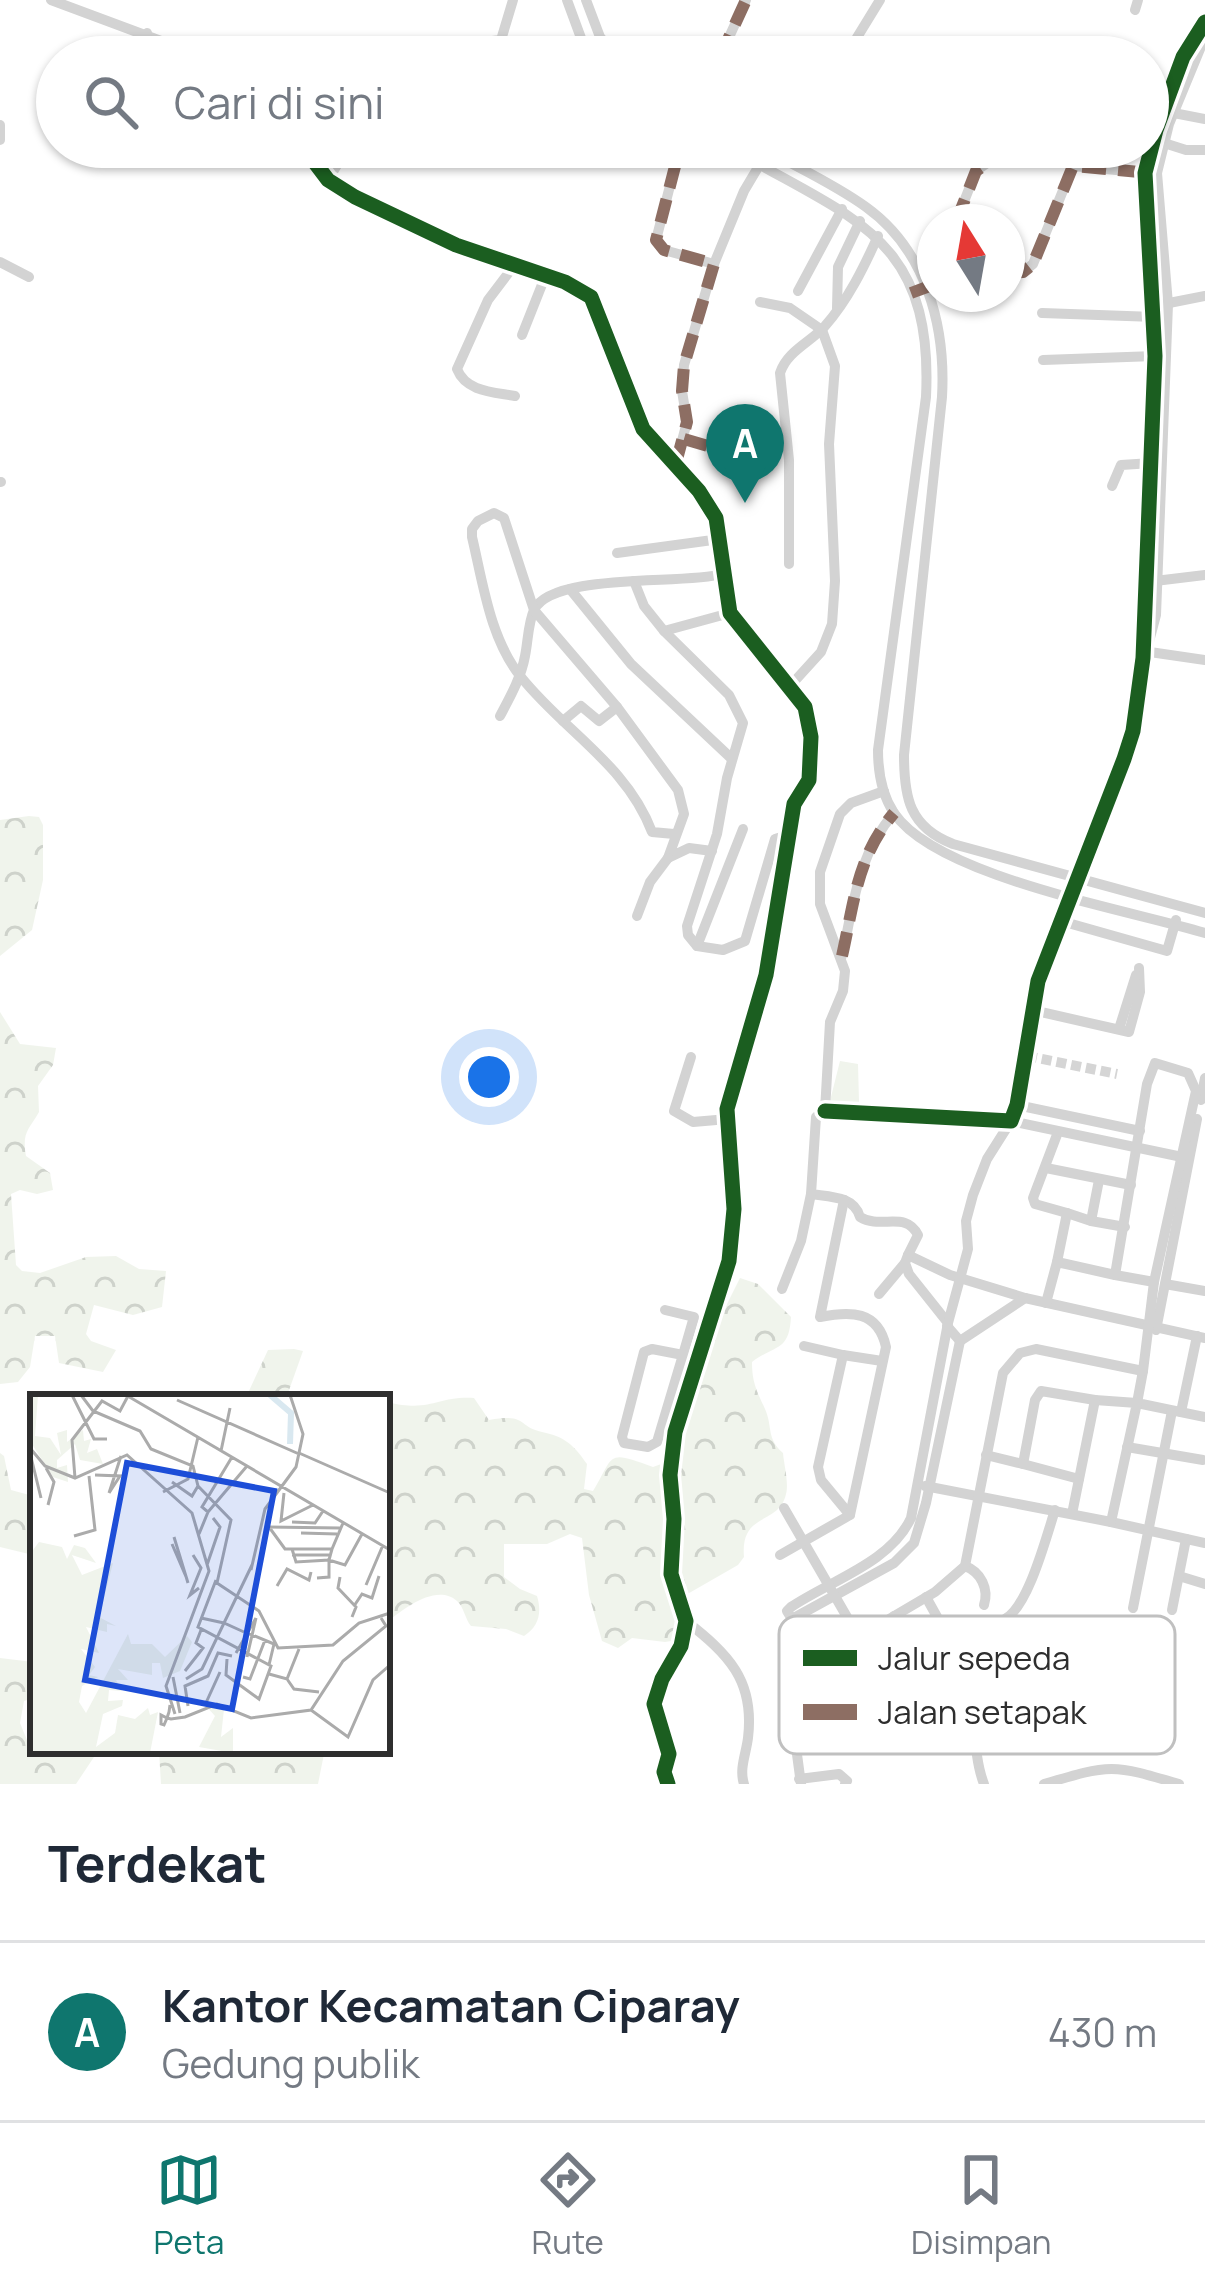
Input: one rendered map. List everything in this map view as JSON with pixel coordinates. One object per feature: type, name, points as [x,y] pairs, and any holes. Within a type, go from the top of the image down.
[{"type":"street","points":[[50,0],[154,36]]},
{"type":"street","points":[[502,36],[513,0]]},
{"type":"street","points":[[567,0],[580,36]]},
{"type":"street","points":[[586,0],[600,36]]},
{"type":"street","points":[[730,36],[746,0]]},
{"type":"street","points":[[858,36],[880,0]]},
{"type":"street","points":[[1169,106],[1184,57],[1205,22]]},
{"type":"street","points":[[1169,109],[1205,37]]},
{"type":"street","points":[[1169,113],[1205,119]]},
{"type":"street","points":[[0,125],[0,140]]},
{"type":"street","points":[[1169,145],[1205,150]]},
{"type":"street","points":[[319,168],[328,180],[367,203],[456,245],[516,263],[591,297],[643,430],[709,507],[721,539],[730,613],[806,707],[809,780],[794,803],[766,975],[734,1078],[728,1119],[734,1178],[731,1248],[675,1432],[670,1475],[671,1574],[686,1621],[681,1646],[654,1704],[669,1754],[664,1772],[668,1784]]},
{"type":"street","points":[[328,180],[335,168]]},
{"type":"street","points":[[675,168],[656,240],[664,250],[714,265]]},
{"type":"street","points":[[676,463],[687,422],[684,365],[714,265],[758,168]]},
{"type":"street","points":[[784,168],[878,236],[917,283]]},
{"type":"street","points":[[790,168],[867,207],[903,244],[917,277]]},
{"type":"street","points":[[963,204],[978,168]]},
{"type":"street","points":[[1025,271],[1033,264],[1072,168]]},
{"type":"street","points":[[1085,168],[1151,173]]},
{"type":"street","points":[[802,1616],[907,1552],[922,1521],[923,1485],[948,1325],[968,1250],[966,1221],[987,1160],[1017,1105],[1032,1010],[1060,921],[1133,730],[1154,626],[1159,308],[1152,168]]},
{"type":"street","points":[[1151,173],[1153,168]]},
{"type":"street","points":[[798,291],[842,209]]},
{"type":"street","points":[[838,310],[837,274],[860,221]]},
{"type":"street","points":[[789,564],[788,460],[779,373],[785,360],[838,310],[878,236]]},
{"type":"street","points":[[0,262],[29,278]]},
{"type":"street","points":[[515,396],[471,386],[458,370],[488,300],[516,263]]},
{"type":"street","points":[[522,335],[545,277]]},
{"type":"street","points":[[1042,313],[1159,308],[1205,296]]},
{"type":"street","points":[[760,302],[790,308],[822,330],[835,366],[829,444],[834,603],[821,652],[791,685]]},
{"type":"street","points":[[1155,510],[1152,463],[1159,308]]},
{"type":"street","points":[[923,312],[934,397],[901,659],[888,685],[878,750],[884,790],[894,813],[914,834],[951,856],[1178,915],[1205,933]]},
{"type":"street","points":[[1043,360],[1155,356]]},
{"type":"street","points":[[684,440],[732,453]]},
{"type":"street","points":[[928,452],[901,659],[909,690],[905,789],[909,808],[920,824],[953,844],[1076,887],[1178,915],[1205,913]]},
{"type":"street","points":[[1112,486],[1121,465],[1152,463]]},
{"type":"street","points":[[637,916],[650,882],[668,858],[684,814],[678,790],[617,707],[534,610],[505,520],[496,513],[488,515],[473,525],[472,537],[507,657],[563,721],[625,780],[652,832],[674,834]]},
{"type":"street","points":[[616,553],[721,539]]},
{"type":"street","points":[[500,716],[520,676],[534,610],[548,597],[570,589],[699,580],[722,574]]},
{"type":"street","points":[[1152,581],[1205,574]]},
{"type":"street","points":[[634,581],[644,606],[664,631],[738,708],[743,729],[687,926],[697,946]]},
{"type":"street","points":[[570,589],[631,664],[731,759]]},
{"type":"street","points":[[664,631],[730,613]]},
{"type":"street","points":[[1145,653],[1205,660]]},
{"type":"street","points":[[888,685],[909,690]]},
{"type":"street","points":[[563,721],[581,706],[596,721],[617,707]]},
{"type":"street","points":[[825,1111],[830,1022],[845,981],[842,956],[820,904],[824,852],[844,809],[884,790]]},
{"type":"street","points":[[842,956],[862,865],[894,813]]},
{"type":"street","points":[[697,946],[743,829]]},
{"type":"street","points":[[697,946],[723,950],[745,940],[776,839],[788,835]]},
{"type":"street","points":[[668,858],[689,848],[712,850]]},
{"type":"street","points":[[1060,921],[1167,951],[1178,915]]},
{"type":"street","points":[[1032,1010],[1129,1032],[1139,992],[1139,968],[1119,1029]]},
{"type":"street","points":[[691,1057],[674,1111],[692,1122],[728,1119]]},
{"type":"street","points":[[1115,1275],[1147,1084],[1155,1063],[1188,1072],[1196,1091],[1186,1159]]},
{"type":"street","points":[[1111,1522],[1205,1078]]},
{"type":"street","points":[[1017,1105],[1140,1131]]},
{"type":"street","points":[[782,1289],[801,1241],[812,1194],[816,1118],[825,1111],[1011,1121],[1205,1162]]},
{"type":"street","points":[[1038,1111],[1052,1130],[1034,1201],[1125,1227]]},
{"type":"street","points":[[1046,1168],[1131,1185]]},
{"type":"street","points":[[1091,1221],[1100,1180]]},
{"type":"street","points":[[812,1194],[844,1200],[873,1224],[900,1220],[917,1229],[907,1259],[879,1294]]},
{"type":"street","points":[[780,1555],[850,1515],[882,1361],[885,1340],[870,1318],[848,1312],[820,1316],[844,1200]]},
{"type":"street","points":[[1046,1303],[1067,1213]]},
{"type":"street","points":[[907,1259],[1025,1298],[1151,1330],[1201,1337],[1163,1454],[1133,1608]]},
{"type":"street","points":[[907,1259],[909,1274],[960,1341]]},
{"type":"street","points":[[1057,1262],[1205,1291]]},
{"type":"street","points":[[788,1616],[791,1607],[895,1544],[923,1485],[960,1341],[1025,1298]]},
{"type":"street","points":[[665,1310],[694,1317],[683,1355],[657,1442],[648,1447],[624,1443],[644,1352],[652,1349],[683,1355],[698,1360]]},
{"type":"street","points":[[804,1346],[882,1361]]},
{"type":"street","points":[[894,1616],[965,1566],[1003,1373],[1020,1353],[1059,1352],[1143,1371]]},
{"type":"street","points":[[843,1354],[818,1467],[821,1480],[850,1515]]},
{"type":"street","points":[[1022,1464],[1041,1391],[1205,1417]]},
{"type":"street","points":[[1072,1514],[1094,1400]]},
{"type":"street","points":[[1127,1447],[1203,1460]]},
{"type":"street","points":[[986,1455],[1079,1479]]},
{"type":"street","points":[[923,1485],[1205,1543]]},
{"type":"street","points":[[784,1508],[845,1616]]},
{"type":"street","points":[[1009,1616],[1019,1609],[1027,1582],[1036,1575],[1054,1510]]},
{"type":"street","points":[[1172,1610],[1186,1539]]},
{"type":"street","points":[[965,1566],[983,1583],[984,1605]]},
{"type":"street","points":[[1179,1576],[1205,1584]]},
{"type":"street","points":[[926,1597],[937,1616]]},
{"type":"street","points":[[686,1621],[724,1651],[739,1673],[750,1724],[741,1771],[744,1784]]},
{"type":"street","points":[[979,1754],[984,1784]]},
{"type":"street","points":[[1045,1784],[1107,1766],[1180,1784]]},
{"type":"street","points":[[800,1782],[839,1774],[845,1784]]},
{"type":"green space","points":[[39,817],[43,825],[43,880],[32,930],[0,956],[0,820]]},
{"type":"green space","points":[[0,1012],[20,1044],[56,1048],[53,1065],[38,1086],[39,1112],[25,1142],[26,1156],[50,1173],[53,1190],[11,1194],[16,1265],[22,1271],[40,1273],[86,1257],[116,1256],[139,1269],[166,1271],[162,1307],[133,1315],[94,1305],[86,1334],[91,1341],[116,1350],[103,1372],[59,1363],[55,1336],[35,1336],[30,1367],[18,1382],[0,1384]]},
{"type":"green space","points":[[840,1061],[858,1064],[859,1102],[829,1105]]},
{"type":"green space","points":[[740,1278],[758,1284],[791,1317],[784,1342],[752,1362],[772,1437],[783,1453],[787,1490],[776,1511],[748,1532],[738,1565],[677,1600],[687,1622],[683,1639],[632,1638],[618,1648],[602,1641],[589,1595],[582,1538],[570,1534],[547,1544],[504,1544],[504,1577],[537,1596],[536,1624],[524,1636],[471,1626],[461,1606],[449,1596],[430,1596],[390,1620],[390,1402],[414,1406],[474,1398],[489,1420],[516,1419],[568,1442],[587,1464],[584,1489],[593,1491],[613,1459],[653,1467],[672,1460],[715,1328]]},
{"type":"green space","points":[[268,1350],[303,1351],[290,1394],[246,1394],[248,1393]]},
{"type":"green space","points":[[0,1453],[11,1490],[30,1495],[30,1554],[0,1547]]},
{"type":"green space","points":[[0,1658],[30,1662],[30,1699],[24,1701],[20,1723],[30,1741],[30,1754],[96,1754],[76,1784],[0,1784]]},
{"type":"green space","points":[[159,1754],[324,1754],[318,1784],[161,1784]]},
{"type":"tunnel","points":[[1027,1056],[1117,1074]]},
{"type":"marked path","points":[[730,36],[746,0]]},
{"type":"marked path","points":[[675,168],[656,240],[664,250],[714,264],[684,365],[687,422],[676,463]]},
{"type":"marked path","points":[[963,204],[980,168]]},
{"type":"marked path","points":[[1025,270],[1033,264],[1072,168]]},
{"type":"marked path","points":[[1095,168],[1151,173]]},
{"type":"marked path","points":[[911,293],[917,291]]},
{"type":"marked path","points":[[684,439],[732,453]]},
{"type":"marked path","points":[[842,956],[864,863],[894,813]]},
{"type":"cycle path","points":[[1169,95],[1183,57],[1205,22]]},
{"type":"cycle path","points":[[319,168],[328,180],[355,197],[456,245],[565,282],[591,297],[643,429],[699,491],[716,518],[730,613],[805,707],[811,737],[809,780],[794,804],[766,975],[727,1109],[734,1209],[729,1261],[675,1432],[670,1475],[671,1574],[686,1621],[681,1646],[654,1704],[669,1754],[664,1772],[668,1784]]},
{"type":"cycle path","points":[[825,1111],[1011,1121],[1017,1105],[1038,981],[1133,731],[1143,658],[1155,356],[1146,168]]},
{"type":"place","name":"Kantor Kecamatan Ciparay","points":[[745,503]]}]
